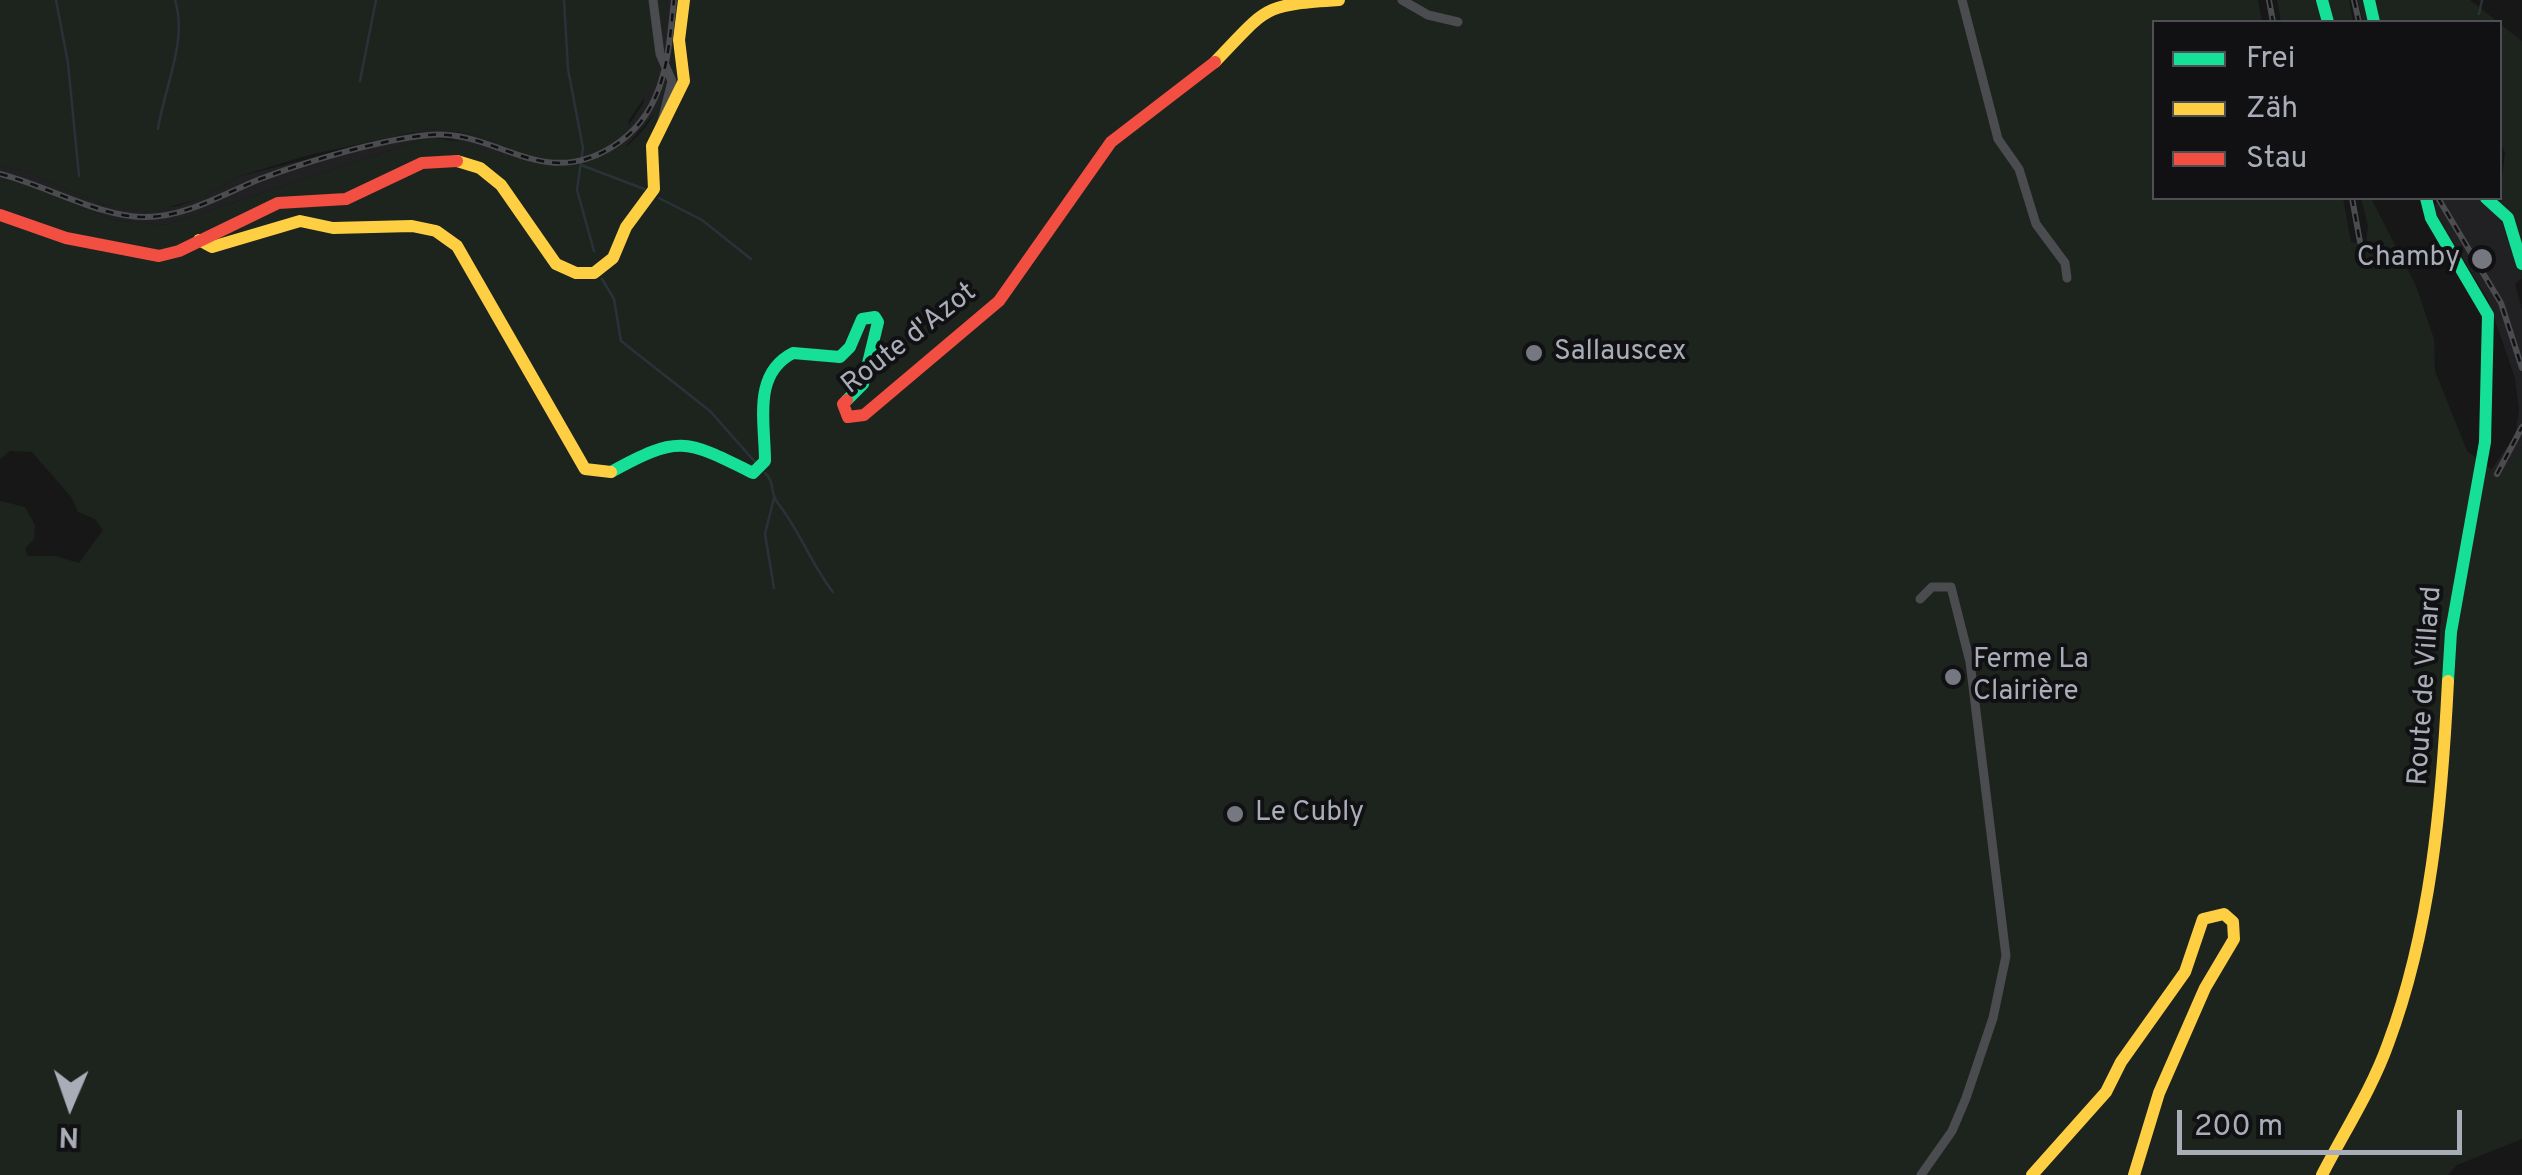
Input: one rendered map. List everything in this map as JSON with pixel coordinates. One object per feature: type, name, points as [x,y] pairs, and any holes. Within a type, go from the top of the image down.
[{"type":"street","points":[[653,0],[660,54],[672,81],[662,122]]},
{"type":"street","points":[[0,215],[66,238],[143,254],[172,254],[278,203],[346,199],[422,163],[447,160],[480,168],[501,185],[556,264],[576,273],[594,273],[613,258],[626,227],[651,196],[656,182],[652,146],[684,82],[679,40],[684,0]]},
{"type":"street","name":"Route d'Azot","points":[[199,240],[212,247],[300,221],[333,228],[400,225],[436,231],[456,246],[585,469],[607,474],[659,445],[704,448],[753,472],[764,461],[765,389],[781,360],[796,352],[824,359],[840,357],[850,347],[862,319],[875,317],[878,322],[864,384],[843,404],[848,417],[864,415],[999,301],[1111,142],[1213,64],[1264,11],[1282,4],[1338,0]]},
{"type":"street","points":[[1402,0],[1428,15],[1458,22]]},
{"type":"street","points":[[1962,0],[1998,139],[2019,169],[2036,224],[2065,263],[2067,278]]},
{"type":"street","name":"Route de Villard","points":[[2322,1175],[2386,1048],[2400,1011],[2442,813],[2451,632],[2485,442],[2488,315],[2431,218],[2426,200]]},
{"type":"street","points":[[2488,200],[2508,218],[2522,264]]},
{"type":"street","points":[[1920,599],[1941,584],[1951,587],[1970,662],[2006,956],[1993,1018],[1966,1098],[1952,1131],[1921,1175]]},
{"type":"street","points":[[2032,1175],[2102,1098],[2185,972],[2203,918],[2224,914],[2233,922],[2234,939],[2204,988],[2159,1093],[2134,1175]]},
{"type":"shaded area","points":[[0,0],[667,0],[656,80],[629,120],[626,147],[653,116],[661,98],[680,0],[2258,0],[2262,20],[2152,20],[2152,200],[2343,200],[2351,242],[2366,244],[2368,226],[2362,200],[2372,200],[2416,286],[2434,339],[2435,371],[2467,451],[2500,476],[2522,447],[2522,1139],[2457,1165],[2448,1175],[0,1175],[0,501],[25,507],[35,525],[34,539],[25,549],[28,556],[55,556],[79,563],[103,530],[95,519],[78,512],[72,498],[32,452],[10,451],[0,459],[0,180],[20,182],[113,220],[165,225],[431,137],[471,144],[508,159],[511,148],[472,134],[429,129],[309,155],[240,176],[199,199],[149,212],[105,205],[24,171],[0,166]]},
{"type":"shaded area","points":[[667,0],[680,0],[668,85],[659,108],[625,147],[624,132],[643,104]]},
{"type":"shaded area","points":[[2277,0],[2349,0],[2353,20],[2281,20]]},
{"type":"shaded area","points":[[2358,0],[2470,0],[2495,20],[2363,20]]},
{"type":"shaded area","points":[[2502,26],[2522,41],[2522,278],[2498,212],[2505,152]]},
{"type":"shaded area","points":[[429,129],[472,134],[511,147],[508,160],[451,139],[431,137],[165,225],[113,220],[20,182],[0,180],[0,166],[24,171],[105,205],[174,207],[199,199],[240,176]]},
{"type":"shaded area","points":[[2438,200],[2480,200],[2498,212],[2522,278],[2515,284],[2522,310],[2522,447],[2500,477],[2491,470],[2515,436],[2519,410],[2515,378],[2488,300],[2434,206]]},
{"type":"waterway","points":[[56,0],[68,63],[79,176]]},
{"type":"waterway","points":[[158,129],[177,48],[175,0]]},
{"type":"waterway","points":[[360,81],[376,0]]},
{"type":"waterway","points":[[564,0],[568,69],[583,148],[577,190],[594,251]]},
{"type":"waterway","points":[[2479,14],[2482,0]]},
{"type":"waterway","points":[[581,165],[644,189]]},
{"type":"waterway","points":[[659,198],[702,220],[751,259]]},
{"type":"waterway","points":[[602,279],[614,299],[621,341],[710,411],[756,463]]},
{"type":"waterway","points":[[765,473],[777,502],[833,592]]},
{"type":"waterway","points":[[774,498],[765,534],[774,588]]},
{"type":"railway","points":[[0,174],[92,207],[145,217],[190,209],[321,158],[429,135],[476,141],[541,161],[587,159],[630,134],[654,101],[666,62],[674,0]]},
{"type":"railway","points":[[2269,0],[2273,20]]},
{"type":"railway","points":[[2354,0],[2359,20]]},
{"type":"railway","points":[[2352,200],[2360,242]]},
{"type":"railway","points":[[2439,200],[2501,303],[2522,368]]},
{"type":"railway","points":[[2497,474],[2522,427]]},
{"type":"traffic: fast","points":[[2322,0],[2327,20]]},
{"type":"traffic: fast","points":[[2369,0],[2374,20]]},
{"type":"traffic: fast","points":[[2426,200],[2431,218],[2488,315],[2485,442],[2451,632],[2448,681]]},
{"type":"traffic: fast","points":[[2488,200],[2508,218],[2522,264]]},
{"type":"traffic: fast","points":[[611,472],[652,452],[682,446],[712,453],[753,473],[765,461],[764,400],[771,373],[793,353],[840,357],[850,347],[862,319],[875,317],[878,322],[863,384],[847,400]]},
{"type":"traffic: slow","points":[[457,161],[480,168],[501,185],[556,264],[576,273],[594,273],[613,258],[626,227],[654,189],[652,146],[684,81],[679,40],[684,0]]},
{"type":"traffic: slow","points":[[1215,62],[1268,12],[1294,4],[1339,0]]},
{"type":"traffic: slow","points":[[199,240],[212,247],[300,221],[333,228],[412,226],[436,231],[457,246],[585,469],[611,472]]},
{"type":"traffic: slow","points":[[2322,1175],[2381,1061],[2415,956],[2438,819],[2448,681]]},
{"type":"traffic: slow","points":[[2032,1175],[2106,1092],[2121,1062],[2185,972],[2203,919],[2224,914],[2233,922],[2234,939],[2205,988],[2159,1093],[2134,1175]]},
{"type":"traffic: jam","points":[[847,400],[843,404],[848,417],[864,415],[999,301],[1111,142],[1215,62]]},
{"type":"traffic: jam","points":[[0,215],[66,238],[159,256],[179,251],[278,203],[346,199],[422,163],[457,161]]},
{"type":"place","name":"Chamby","points":[[2482,259]]},
{"type":"place","name":"Sallauscex","points":[[1534,353]]},
{"type":"place","name":"Ferme La Clairière","points":[[1953,677]]},
{"type":"place","name":"Le Cubly","points":[[1235,814]]}]
